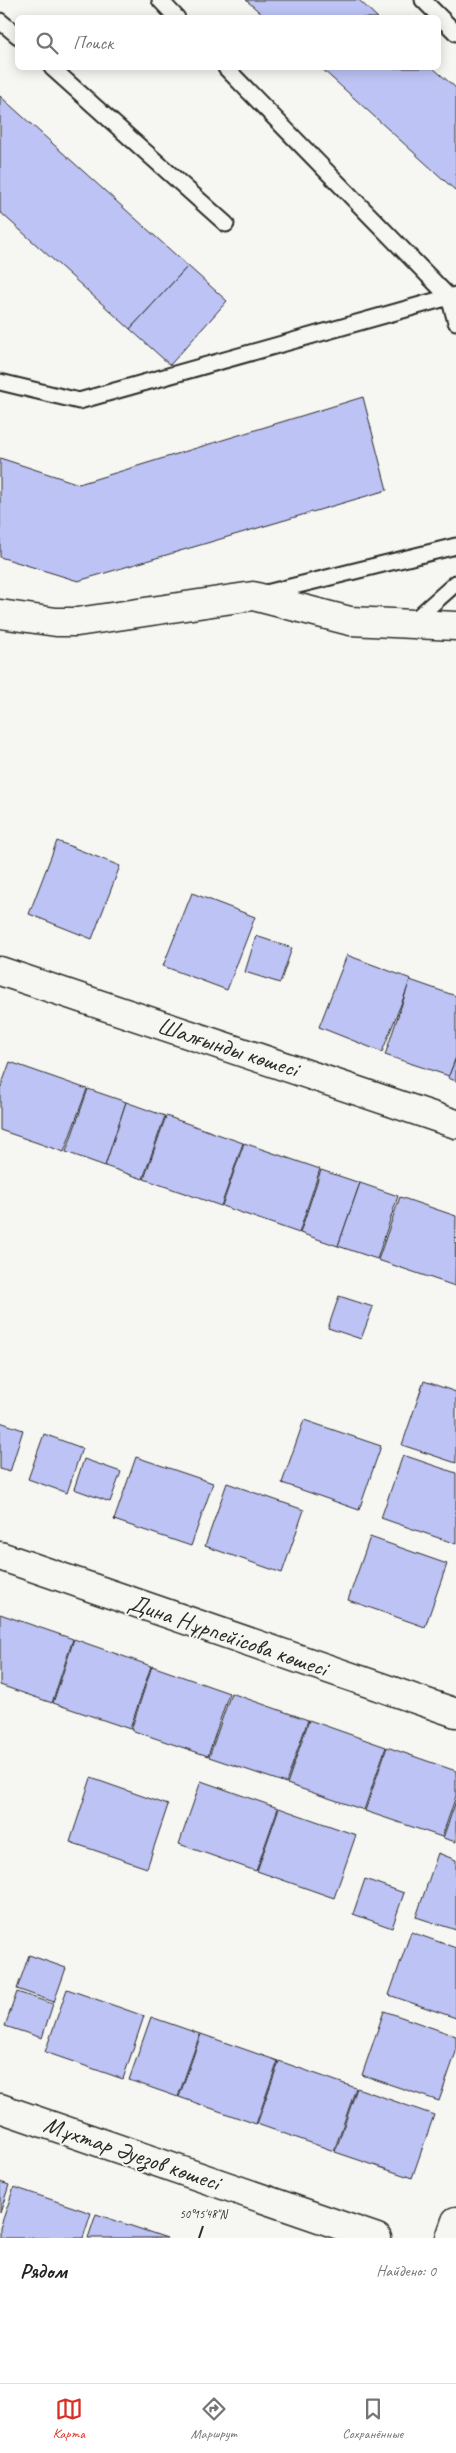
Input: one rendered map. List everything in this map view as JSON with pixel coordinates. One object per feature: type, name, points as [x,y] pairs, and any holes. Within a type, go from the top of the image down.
[{"type":"street","points":[[0,614],[56,622],[77,622],[254,596],[350,621],[456,626]]},
{"type":"street","name":"Шалғынды көшесі","points":[[0,971],[456,1124]]},
{"type":"street","name":"Дина Нұрпейісова көшесі","points":[[0,1556],[456,1713]]},
{"type":"street","name":"Мұхтар Әуезов көшесі","points":[[0,2108],[377,2238]]},
{"type":"street","points":[[450,2238],[456,2222]]},
{"type":"lane","points":[[160,0],[174,15]]},
{"type":"lane","points":[[423,0],[438,15]]},
{"type":"lane","points":[[441,18],[456,33]]},
{"type":"lane","points":[[0,21],[15,34]]},
{"type":"lane","points":[[54,70],[226,224]]},
{"type":"lane","points":[[228,70],[452,296],[456,322]]},
{"type":"lane","points":[[0,382],[79,401],[452,296]]},
{"type":"lane","points":[[254,596],[456,546]]},
{"type":"lane","points":[[410,623],[456,583]]},
{"type":"building","points":[[246,0],[359,0],[375,15],[263,15]]},
{"type":"building","points":[[323,70],[435,70],[456,88],[456,191]]},
{"type":"building","points":[[0,96],[188,266],[130,329],[0,212]]},
{"type":"building","points":[[188,266],[227,301],[170,365],[130,329]]},
{"type":"building","points":[[363,397],[387,490],[78,581],[0,557],[0,458],[79,484]]},
{"type":"building","points":[[57,841],[120,866],[92,939],[29,914]]},
{"type":"building","points":[[192,893],[255,917],[227,990],[163,966]]},
{"type":"building","points":[[256,936],[292,948],[280,983],[245,972]]},
{"type":"building","points":[[347,955],[411,979],[382,1052],[319,1027]]},
{"type":"building","points":[[410,980],[456,996],[456,1057],[449,1076],[385,1055]]},
{"type":"building","points":[[456,1058],[456,1081],[448,1078]]},
{"type":"building","points":[[10,1062],[87,1089],[64,1152],[0,1130],[0,1089]]},
{"type":"building","points":[[88,1089],[126,1102],[105,1166],[66,1152]]},
{"type":"building","points":[[126,1102],[165,1116],[143,1179],[105,1166]]},
{"type":"building","points":[[166,1116],[243,1143],[221,1206],[144,1179]]},
{"type":"building","points":[[244,1143],[320,1169],[299,1233],[222,1206]]},
{"type":"building","points":[[321,1170],[360,1183],[338,1246],[300,1233]]},
{"type":"building","points":[[360,1183],[398,1196],[377,1259],[338,1246]]},
{"type":"building","points":[[400,1197],[456,1216],[455,1286],[378,1260]]},
{"type":"building","points":[[339,1296],[373,1307],[361,1339],[328,1328]]},
{"type":"building","points":[[424,1381],[456,1392],[456,1463],[402,1445]]},
{"type":"building","points":[[304,1420],[381,1446],[359,1510],[282,1483]]},
{"type":"building","points":[[0,1422],[23,1430],[10,1472],[0,1469]]},
{"type":"building","points":[[44,1434],[82,1448],[67,1493],[28,1479]]},
{"type":"building","points":[[403,1455],[456,1473],[456,1544],[381,1518]]},
{"type":"building","points":[[136,1457],[213,1483],[191,1546],[114,1520]]},
{"type":"building","points":[[84,1459],[121,1472],[110,1502],[74,1489]]},
{"type":"building","points":[[227,1483],[304,1510],[282,1573],[205,1546]]},
{"type":"building","points":[[370,1537],[447,1564],[425,1627],[348,1600]]},
{"type":"building","points":[[0,1614],[73,1639],[52,1703],[0,1685]]},
{"type":"building","points":[[74,1639],[151,1666],[130,1729],[53,1703]]},
{"type":"building","points":[[152,1666],[229,1693],[208,1756],[131,1730]]},
{"type":"building","points":[[231,1693],[308,1720],[286,1783],[209,1757]]},
{"type":"building","points":[[309,1720],[386,1747],[364,1810],[287,1784]]},
{"type":"building","points":[[387,1747],[456,1771],[456,1796],[442,1837],[365,1811]]},
{"type":"building","points":[[91,1778],[168,1805],[147,1868],[70,1842]]},
{"type":"building","points":[[201,1781],[278,1808],[256,1871],[179,1844]]},
{"type":"building","points":[[456,1801],[456,1842],[443,1838]]},
{"type":"building","points":[[279,1808],[356,1835],[334,1898],[257,1871]]},
{"type":"building","points":[[438,1853],[456,1860],[456,1930],[416,1917]]},
{"type":"building","points":[[365,1879],[404,1893],[392,1928],[353,1914]]},
{"type":"building","points":[[411,1932],[456,1948],[456,2018],[389,1995]]},
{"type":"building","points":[[29,1955],[66,1968],[54,2002],[17,1989]]},
{"type":"building","points":[[67,1989],[144,2016],[123,2079],[45,2052]]},
{"type":"building","points":[[17,1992],[53,2004],[42,2038],[5,2026]]},
{"type":"building","points":[[384,2011],[456,2036],[456,2052],[439,2101],[362,2075]]},
{"type":"building","points":[[151,2017],[200,2034],[178,2097],[129,2080]]},
{"type":"building","points":[[201,2034],[278,2061],[256,2124],[179,2097]]},
{"type":"building","points":[[279,2061],[356,2088],[334,2151],[257,2124]]},
{"type":"building","points":[[357,2088],[434,2115],[412,2178],[335,2152]]},
{"type":"building","points":[[0,2182],[9,2185],[0,2213]]},
{"type":"building","points":[[14,2187],[91,2213],[83,2238],[0,2238],[0,2228]]},
{"type":"building","points":[[96,2214],[167,2238],[88,2238]]}]
